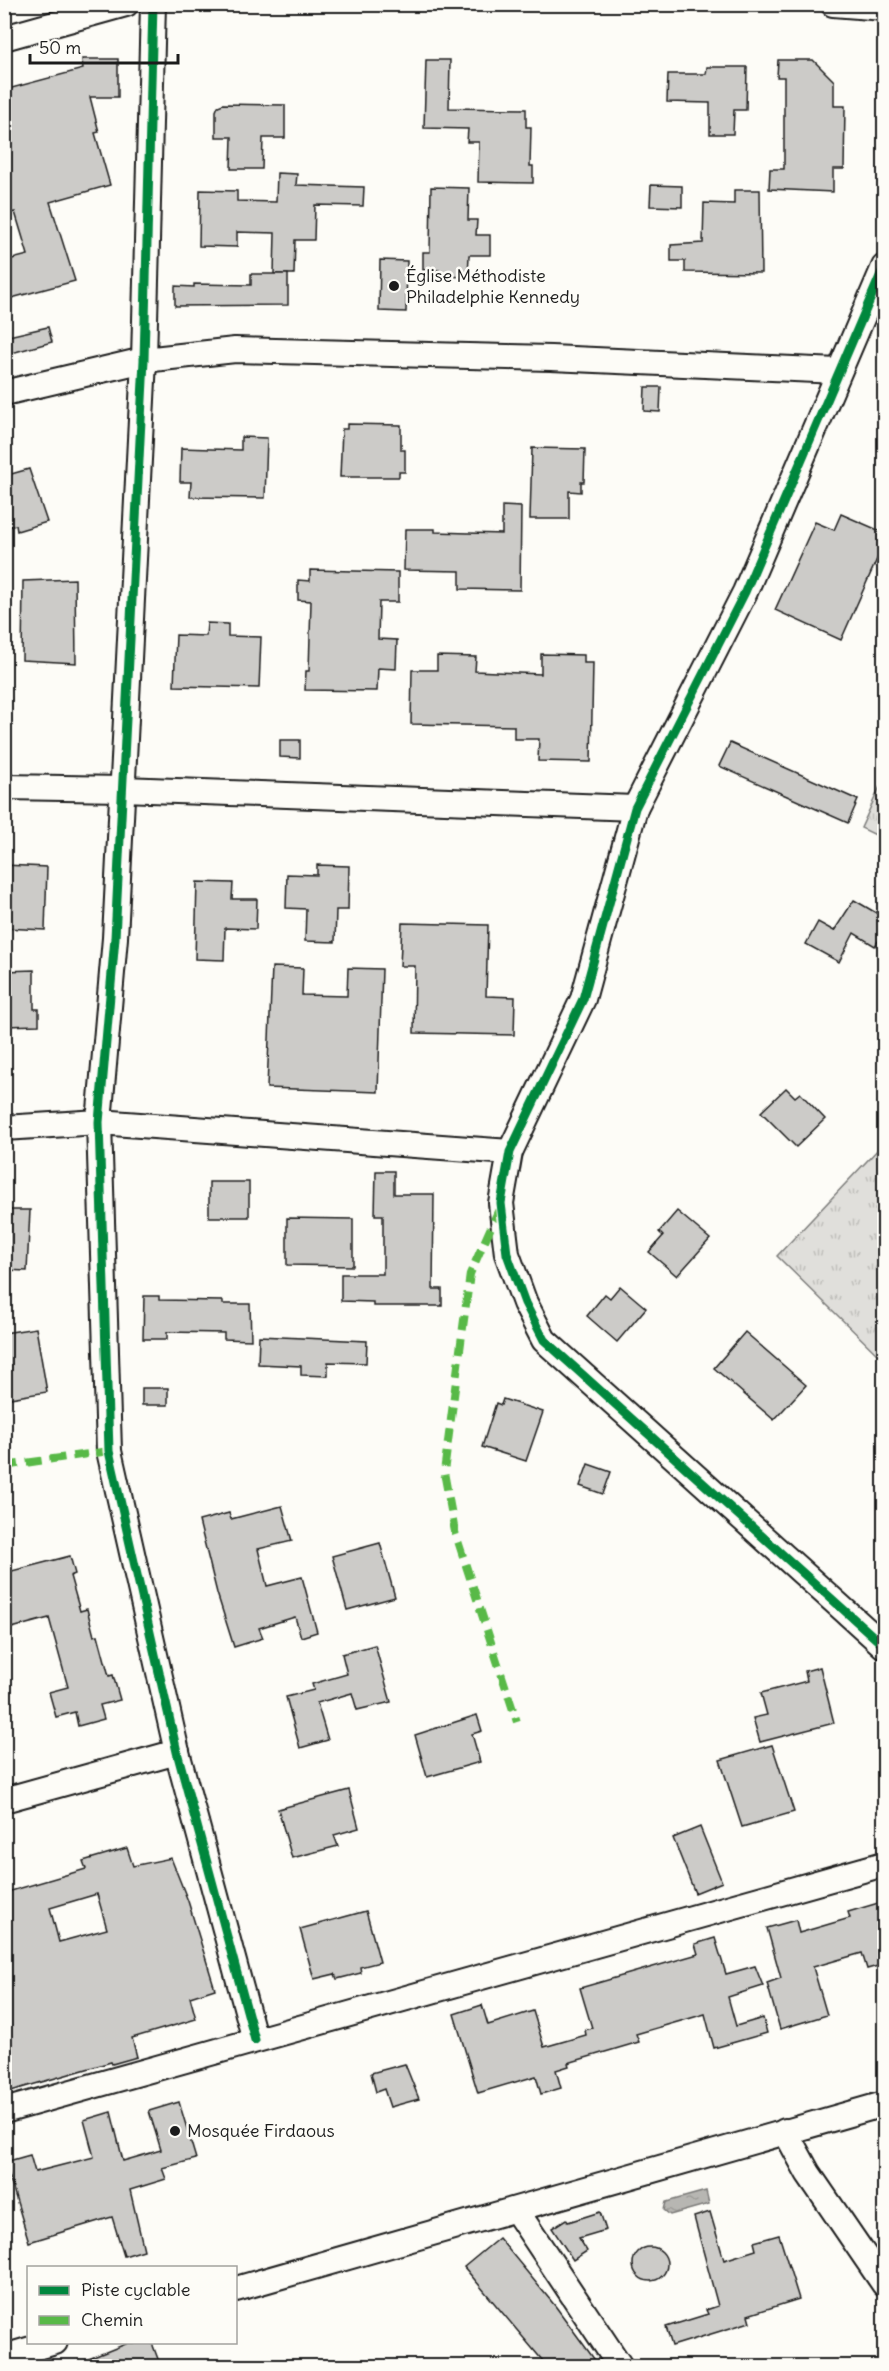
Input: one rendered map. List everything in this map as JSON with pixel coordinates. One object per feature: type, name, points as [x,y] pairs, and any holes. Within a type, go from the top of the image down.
[{"type":"street","points":[[4,38],[126,4]]},
{"type":"street","points":[[153,4],[144,360],[115,938],[99,1122],[109,1452],[177,1752],[255,2040]]},
{"type":"street","points":[[847,5],[885,8]]},
{"type":"street","points":[[885,267],[838,371],[745,592],[635,808],[583,999],[510,1152],[501,1203],[507,1254],[525,1303],[544,1340],[885,1646]]},
{"type":"street","points":[[4,393],[144,360],[235,350],[551,358],[838,371]]},
{"type":"street","points":[[4,787],[123,789],[635,808]]},
{"type":"street","points":[[4,1128],[99,1122],[510,1152]]},
{"type":"street","points":[[4,1800],[177,1752]]},
{"type":"street","points":[[4,2111],[885,1864]]},
{"type":"street","points":[[237,2289],[885,2104]]},
{"type":"street","points":[[785,2131],[808,2173],[885,2284]]},
{"type":"street","points":[[516,2210],[620,2367]]},
{"type":"street","points":[[4,2357],[51,2344]]},
{"type":"green space","points":[[884,778],[884,839],[861,828]]},
{"type":"green space","points":[[884,1143],[884,1361],[777,1256]]},
{"type":"water","points":[[706,2191],[709,2204],[670,2215],[664,2210],[666,2202]]},
{"type":"building","points":[[82,59],[118,59],[118,97],[90,97],[99,132],[95,133],[110,185],[50,202],[75,281],[4,300],[4,261],[28,255],[15,212],[4,215],[4,90],[83,69]]},
{"type":"building","points":[[426,60],[450,60],[449,108],[526,109],[526,127],[531,127],[530,166],[533,166],[533,183],[478,182],[479,142],[467,142],[468,129],[424,128]]},
{"type":"building","points":[[778,60],[813,60],[834,81],[834,106],[845,106],[844,169],[833,169],[833,192],[769,189],[770,169],[784,169],[784,77],[777,77]]},
{"type":"building","points":[[707,67],[747,67],[746,110],[734,110],[733,134],[710,134],[710,103],[667,102],[668,74],[706,74]]},
{"type":"building","points":[[223,104],[285,105],[285,138],[263,138],[262,169],[231,169],[232,137],[216,137],[216,111],[218,106]]},
{"type":"building","points":[[277,173],[297,174],[296,185],[364,187],[363,206],[315,205],[314,240],[295,240],[294,274],[274,274],[275,233],[237,232],[237,247],[199,246],[200,190],[237,191],[237,201],[276,202]]},
{"type":"building","points":[[651,185],[682,186],[682,207],[650,206]]},
{"type":"building","points":[[431,187],[469,188],[468,220],[477,220],[476,235],[490,235],[490,255],[469,255],[468,277],[439,276],[439,270],[423,270],[423,252],[430,252]]},
{"type":"building","points":[[734,190],[760,190],[761,273],[685,272],[685,261],[671,261],[671,245],[703,243],[704,203],[734,204]]},
{"type":"building","points":[[380,260],[407,261],[406,312],[379,311]]},
{"type":"building","points":[[251,274],[288,274],[288,305],[175,306],[175,286],[251,285]]},
{"type":"building","points":[[48,327],[52,342],[4,355],[4,337]]},
{"type":"building","points":[[645,387],[661,387],[660,412],[644,411]]},
{"type":"building","points":[[347,424],[401,425],[401,450],[405,450],[405,472],[399,472],[399,477],[340,477],[342,429],[347,429]]},
{"type":"building","points":[[241,437],[267,438],[265,498],[190,497],[191,482],[180,482],[181,448],[241,450]]},
{"type":"building","points":[[532,448],[585,449],[584,482],[581,482],[581,492],[569,491],[569,519],[530,519]]},
{"type":"building","points":[[29,469],[47,522],[17,531],[16,525],[4,528],[4,476]]},
{"type":"building","points":[[502,506],[521,507],[520,590],[460,589],[460,571],[404,570],[405,529],[502,534]]},
{"type":"building","points":[[841,514],[885,533],[885,541],[841,640],[775,610],[815,522],[834,530]]},
{"type":"building","points":[[310,570],[398,572],[398,602],[379,602],[378,639],[397,640],[396,669],[378,668],[377,691],[305,690],[306,671],[309,671],[311,601],[298,600],[298,580],[310,581]]},
{"type":"building","points":[[75,579],[76,663],[22,660],[23,581]]},
{"type":"building","points":[[207,623],[228,624],[228,636],[261,637],[259,688],[174,686],[176,635],[206,636]]},
{"type":"building","points":[[541,654],[584,655],[584,663],[593,663],[591,762],[538,761],[539,739],[514,739],[514,726],[411,724],[412,670],[437,670],[437,656],[476,657],[475,671],[541,674]]},
{"type":"building","points":[[280,740],[300,740],[300,758],[280,757]]},
{"type":"building","points":[[730,743],[858,800],[848,823],[719,766]]},
{"type":"building","points":[[4,865],[47,867],[45,930],[4,928]]},
{"type":"building","points":[[317,865],[349,866],[348,910],[336,910],[335,942],[305,941],[306,909],[286,908],[287,874],[317,875]]},
{"type":"building","points":[[197,882],[233,883],[232,899],[257,899],[256,929],[225,928],[224,960],[195,959]]},
{"type":"building","points":[[854,900],[885,918],[885,931],[875,946],[854,933],[839,962],[806,944],[818,922],[834,931]]},
{"type":"building","points":[[402,923],[488,925],[486,996],[515,997],[514,1035],[414,1033],[415,966],[400,966]]},
{"type":"building","points":[[272,967],[303,968],[302,995],[347,996],[348,968],[382,969],[378,1092],[267,1088]]},
{"type":"building","points":[[34,970],[34,1009],[39,1009],[39,1025],[4,1026],[4,971]]},
{"type":"building","points":[[786,1088],[795,1097],[800,1093],[825,1119],[796,1147],[761,1112]]},
{"type":"building","points":[[376,1171],[394,1171],[394,1194],[434,1194],[433,1289],[442,1289],[442,1306],[373,1306],[373,1302],[341,1301],[341,1274],[383,1274],[383,1215],[375,1215]]},
{"type":"building","points":[[209,1182],[249,1182],[249,1217],[209,1217]]},
{"type":"building","points":[[4,1210],[30,1210],[27,1271],[4,1270]]},
{"type":"building","points":[[677,1211],[710,1239],[677,1276],[649,1252],[663,1236],[659,1232]]},
{"type":"building","points":[[287,1218],[353,1219],[353,1266],[287,1265]]},
{"type":"building","points":[[620,1286],[646,1308],[617,1342],[587,1316],[605,1294],[610,1298]]},
{"type":"building","points":[[144,1296],[159,1296],[159,1300],[223,1301],[223,1304],[250,1304],[251,1340],[224,1339],[224,1333],[167,1332],[167,1339],[143,1339]]},
{"type":"building","points":[[36,1328],[47,1392],[4,1399],[4,1333]]},
{"type":"building","points":[[745,1332],[806,1385],[774,1420],[714,1368]]},
{"type":"building","points":[[259,1336],[367,1341],[366,1363],[328,1362],[328,1376],[301,1375],[301,1366],[258,1364]]},
{"type":"building","points":[[142,1388],[168,1388],[168,1405],[142,1405]]},
{"type":"building","points":[[503,1399],[543,1412],[526,1461],[482,1447],[496,1403],[501,1405]]},
{"type":"building","points":[[588,1464],[611,1472],[603,1494],[580,1486]]},
{"type":"building","points":[[282,1506],[292,1541],[258,1549],[267,1586],[302,1577],[317,1632],[301,1637],[295,1617],[259,1628],[263,1638],[234,1647],[217,1593],[199,1521],[229,1513],[231,1519]]},
{"type":"building","points":[[380,1543],[395,1597],[347,1610],[332,1556]]},
{"type":"building","points":[[70,1556],[75,1574],[70,1576],[80,1611],[87,1609],[94,1636],[98,1635],[109,1676],[113,1675],[120,1700],[100,1705],[104,1719],[78,1726],[75,1712],[56,1717],[49,1692],[68,1687],[49,1618],[8,1629],[4,1615],[4,1573]]},
{"type":"building","points":[[375,1645],[391,1702],[357,1710],[352,1693],[317,1703],[328,1740],[300,1748],[286,1697],[314,1690],[312,1684],[347,1674],[342,1654]]},
{"type":"building","points":[[820,1667],[834,1723],[760,1742],[753,1718],[767,1715],[761,1693],[807,1681],[805,1671]]},
{"type":"building","points":[[477,1715],[482,1731],[472,1734],[480,1762],[427,1777],[415,1735]]},
{"type":"building","points":[[772,1745],[794,1812],[742,1827],[720,1760]]},
{"type":"building","points":[[349,1790],[359,1828],[334,1835],[338,1846],[292,1858],[278,1809]]},
{"type":"building","points":[[700,1827],[722,1882],[695,1893],[673,1838]]},
{"type":"building","points":[[127,1848],[133,1866],[171,1858],[188,1901],[215,1989],[190,1997],[196,2019],[132,2038],[137,2057],[112,2064],[111,2062],[4,2093],[4,1893],[86,1869],[83,1861]],"holes":[[[97,1894],[107,1929],[59,1942],[50,1908]]]},
{"type":"building","points":[[885,1901],[885,1964],[867,1969],[862,1953],[813,1967],[827,2015],[780,2029],[767,1983],[781,1978],[767,1928],[796,1920],[799,1933],[850,1918],[848,1912]]},
{"type":"building","points":[[366,1911],[380,1962],[360,1967],[361,1973],[337,1979],[335,1974],[314,1979],[300,1929]]},
{"type":"building","points":[[715,1938],[726,1974],[755,1966],[763,1986],[728,1997],[736,2026],[763,2018],[767,2033],[714,2048],[705,2014],[636,2034],[639,2042],[568,2063],[569,2066],[556,2070],[561,2088],[541,2094],[536,2076],[478,2093],[454,2014],[482,2005],[488,2025],[533,2011],[544,2047],[586,2035],[585,2030],[592,2028],[580,1988],[698,1954],[695,1944]]},
{"type":"building","points":[[405,2064],[419,2099],[390,2107],[384,2089],[376,2092],[371,2073]]},
{"type":"building","points":[[179,2102],[196,2159],[162,2168],[166,2179],[130,2190],[144,2250],[124,2256],[112,2217],[29,2242],[5,2162],[30,2155],[35,2172],[94,2157],[84,2120],[111,2112],[123,2161],[161,2150],[149,2111]]},
{"type":"building","points":[[600,2212],[606,2230],[579,2238],[587,2251],[573,2260],[552,2228],[566,2219],[568,2222]]},
{"type":"building","points":[[710,2212],[724,2260],[756,2250],[754,2242],[779,2235],[799,2299],[748,2315],[750,2322],[672,2346],[666,2327],[708,2314],[706,2310],[718,2306],[694,2217]]},
{"type":"building","points":[[499,2238],[556,2307],[600,2367],[548,2367],[464,2267]]},
{"type":"building","points":[[650,2247],[662,2252],[667,2264],[662,2276],[650,2281],[638,2276],[633,2264],[638,2252]]},
{"type":"building","points":[[126,2344],[152,2344],[161,2367],[69,2367]]},
{"type":"marked path","points":[[500,1207],[470,1274],[444,1472],[455,1532],[517,1722]]},
{"type":"marked path","points":[[4,1466],[109,1451]]},
{"type":"cycle path","points":[[153,4],[144,360],[115,938],[99,1122],[109,1451],[177,1752],[255,2040]]},
{"type":"cycle path","points":[[884,267],[745,592],[635,808],[583,999],[510,1152],[501,1203],[507,1254],[525,1303],[544,1340],[884,1646]]},
{"type":"place","name":"Église Méthodiste Philadelphie Kennedy","points":[[394,286]]},
{"type":"place","name":"Mosquée Firdaous","points":[[175,2131]]}]
